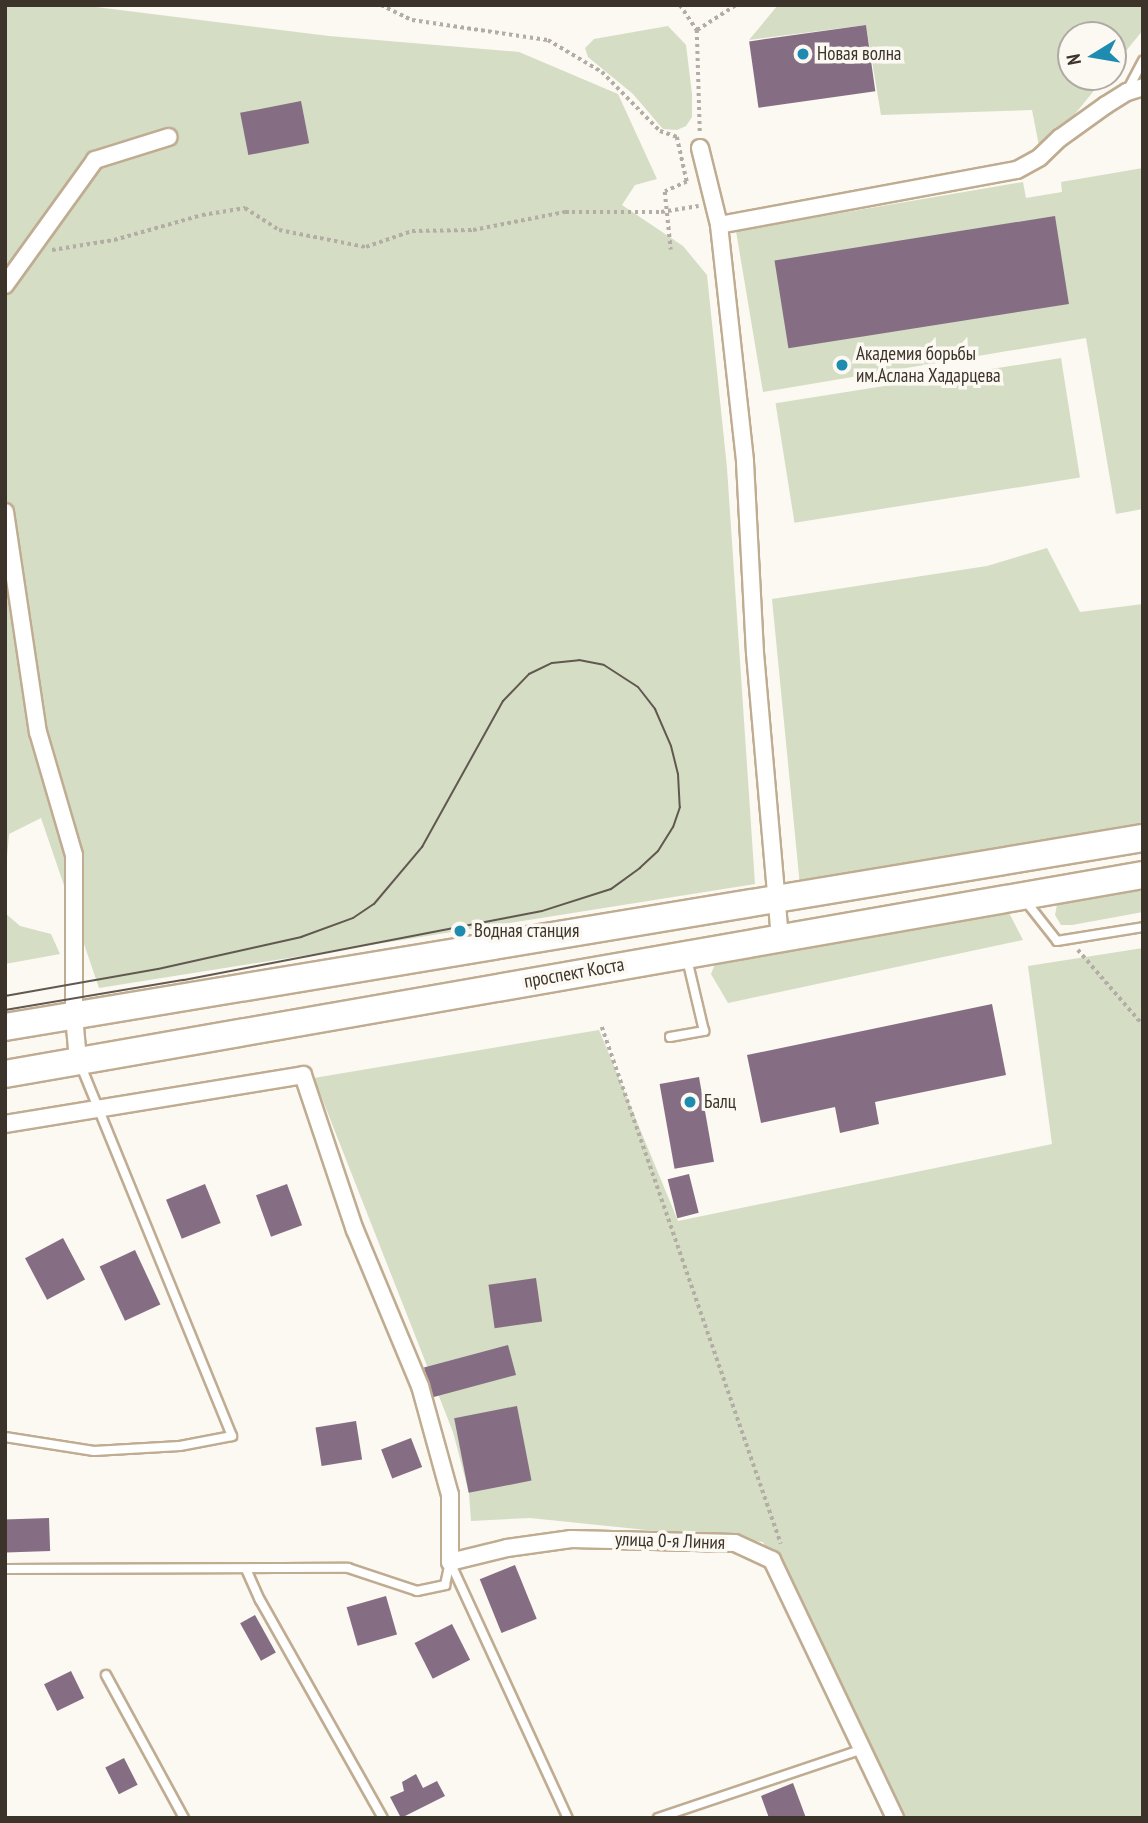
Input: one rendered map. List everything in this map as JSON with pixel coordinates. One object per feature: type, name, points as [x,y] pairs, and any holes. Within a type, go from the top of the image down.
[{"type":"main road","points":[[5,1027],[778,896],[1143,838]]},
{"type":"main road","name":"проспект Коста","points":[[5,1074],[269,1030],[780,936],[1143,875]]},
{"type":"street","points":[[719,225],[1017,170],[1040,157],[1060,138],[1135,89]]},
{"type":"street","points":[[5,285],[94,160],[169,137]]},
{"type":"street","points":[[700,148],[719,225],[745,462],[755,653],[780,936]]},
{"type":"street","points":[[5,512],[38,732],[74,855],[74,1016],[78,1060]]},
{"type":"street","points":[[5,1124],[303,1075],[355,1230],[420,1386],[450,1495],[450,1562]]},
{"type":"street","name":"улица 0-я Линия","points":[[450,1562],[507,1548],[571,1539],[735,1543],[772,1560]]},
{"type":"street","points":[[772,1560],[860,1750],[895,1818]]},
{"type":"lane","points":[[1135,89],[1143,61]]},
{"type":"lane","points":[[1021,895],[1057,942],[1143,927]]},
{"type":"lane","points":[[670,1037],[704,1031],[685,953]]},
{"type":"lane","points":[[5,1437],[94,1451],[180,1446],[232,1436],[100,1107],[78,1060]]},
{"type":"lane","points":[[5,1569],[348,1568],[417,1591],[445,1585],[450,1562]]},
{"type":"lane","points":[[450,1562],[568,1818]]},
{"type":"lane","points":[[246,1569],[265,1609],[383,1818]]},
{"type":"lane","points":[[106,1675],[184,1818]]},
{"type":"lane","points":[[658,1818],[860,1750]]},
{"type":"path","points":[[381,5],[412,20],[548,40],[602,72],[660,131],[677,137],[687,182],[665,192],[671,250]]},
{"type":"path","points":[[680,5],[697,30],[700,148]]},
{"type":"path","points":[[697,30],[736,5]]},
{"type":"path","points":[[27,254],[114,240],[202,215],[245,208],[279,230],[366,247],[412,231],[473,230],[565,212],[668,211],[714,203]]},
{"type":"path","points":[[1068,940],[1143,1025]]},
{"type":"path","points":[[602,1027],[781,1540],[780,1551],[772,1560]]},
{"type":"green space","points":[[5,5],[80,5],[329,36],[519,52],[618,94],[657,179],[635,185],[622,205],[683,246],[707,275],[727,468],[755,884],[99,988],[41,818],[9,834],[5,881]]},
{"type":"green space","points":[[778,5],[1143,5],[1143,30],[1127,50],[1127,21],[1057,21],[1057,91],[1094,91],[1041,156],[1032,110],[881,115],[866,25],[749,40]]},
{"type":"green space","points":[[668,26],[686,45],[692,94],[692,117],[686,126],[677,130],[663,129],[633,94],[588,57],[585,48],[594,39]]},
{"type":"green space","name":"Академия борьбы им.Аслана Хадарцева","points":[[1143,168],[1143,509],[1116,514],[1086,338],[763,392],[736,231],[1023,182],[1026,198],[1062,192],[1061,182]]},
{"type":"green space","points":[[1061,358],[1080,478],[794,523],[776,403]]},
{"type":"green space","points":[[1047,548],[1080,612],[1143,604],[1143,829],[800,886],[772,599],[987,566]]},
{"type":"green space","points":[[1143,888],[1143,912],[1072,925],[1061,925],[1055,915],[1057,905],[1064,902]]},
{"type":"green space","points":[[1008,911],[1023,940],[728,1003],[711,974],[715,964],[724,960]]},
{"type":"green space","points":[[5,913],[20,926],[51,934],[60,954],[5,964]]},
{"type":"green space","points":[[1143,948],[1143,1818],[904,1818],[763,1542],[530,1518],[471,1521],[469,1493],[453,1432],[314,1078],[599,1030],[678,1221],[1052,1144],[1028,966]]},
{"type":"building","points":[[866,25],[875,91],[758,108],[749,41]]},
{"type":"building","points":[[301,101],[309,143],[248,155],[240,113]]},
{"type":"building","points":[[1055,216],[1069,304],[788,348],[774,260]]},
{"type":"building","points":[[992,1004],[1006,1075],[875,1102],[879,1124],[840,1133],[835,1107],[761,1123],[747,1055]]},
{"type":"building","points":[[699,1077],[714,1162],[675,1169],[660,1084]]},
{"type":"building","points":[[689,1174],[699,1213],[677,1218],[668,1179]]},
{"type":"building","points":[[205,1184],[221,1223],[182,1239],[166,1200]]},
{"type":"building","points":[[287,1184],[302,1225],[271,1237],[256,1195]]},
{"type":"building","points":[[63,1238],[85,1279],[47,1300],[25,1258]]},
{"type":"building","points":[[135,1250],[160,1304],[125,1321],[100,1266]]},
{"type":"building","points":[[536,1278],[542,1322],[495,1328],[488,1285]]},
{"type":"building","points":[[508,1345],[516,1375],[432,1397],[424,1368]]},
{"type":"building","points":[[517,1406],[532,1481],[469,1493],[454,1418]]},
{"type":"building","points":[[356,1421],[362,1460],[322,1466],[316,1427]]},
{"type":"building","points":[[411,1438],[422,1467],[392,1478],[381,1449]]},
{"type":"building","points":[[49,1518],[50,1551],[6,1553],[5,1520]]},
{"type":"building","points":[[515,1565],[537,1619],[501,1633],[480,1579]]},
{"type":"building","points":[[386,1596],[397,1634],[358,1646],[347,1607]]},
{"type":"building","points":[[255,1615],[276,1653],[261,1661],[240,1623]]},
{"type":"building","points":[[452,1624],[470,1660],[433,1679],[415,1643]]},
{"type":"building","points":[[71,1671],[84,1698],[57,1711],[44,1684]]},
{"type":"building","points":[[124,1758],[138,1785],[119,1794],[105,1768]]},
{"type":"building","points":[[416,1774],[423,1788],[437,1781],[445,1796],[401,1818],[390,1797],[404,1791],[402,1782]]},
{"type":"building","points":[[793,1783],[806,1818],[769,1818],[761,1796]]},
{"type":"tram line","points":[[5,996],[158,969],[301,937],[353,918],[374,904],[422,847],[503,701],[529,674],[552,663],[579,660],[604,665],[638,687],[655,709],[671,746],[678,774],[680,807],[673,827],[658,851],[611,889],[542,911],[183,980],[5,1010]]},
{"type":"place","name":"Новая волна","points":[[803,54]]},
{"type":"place","name":"Академия борьбы им.Аслана Хадарцева","points":[[842,365]]},
{"type":"place","name":"Водная станция","points":[[460,931]]},
{"type":"place","name":"Балц","points":[[690,1102]]}]
